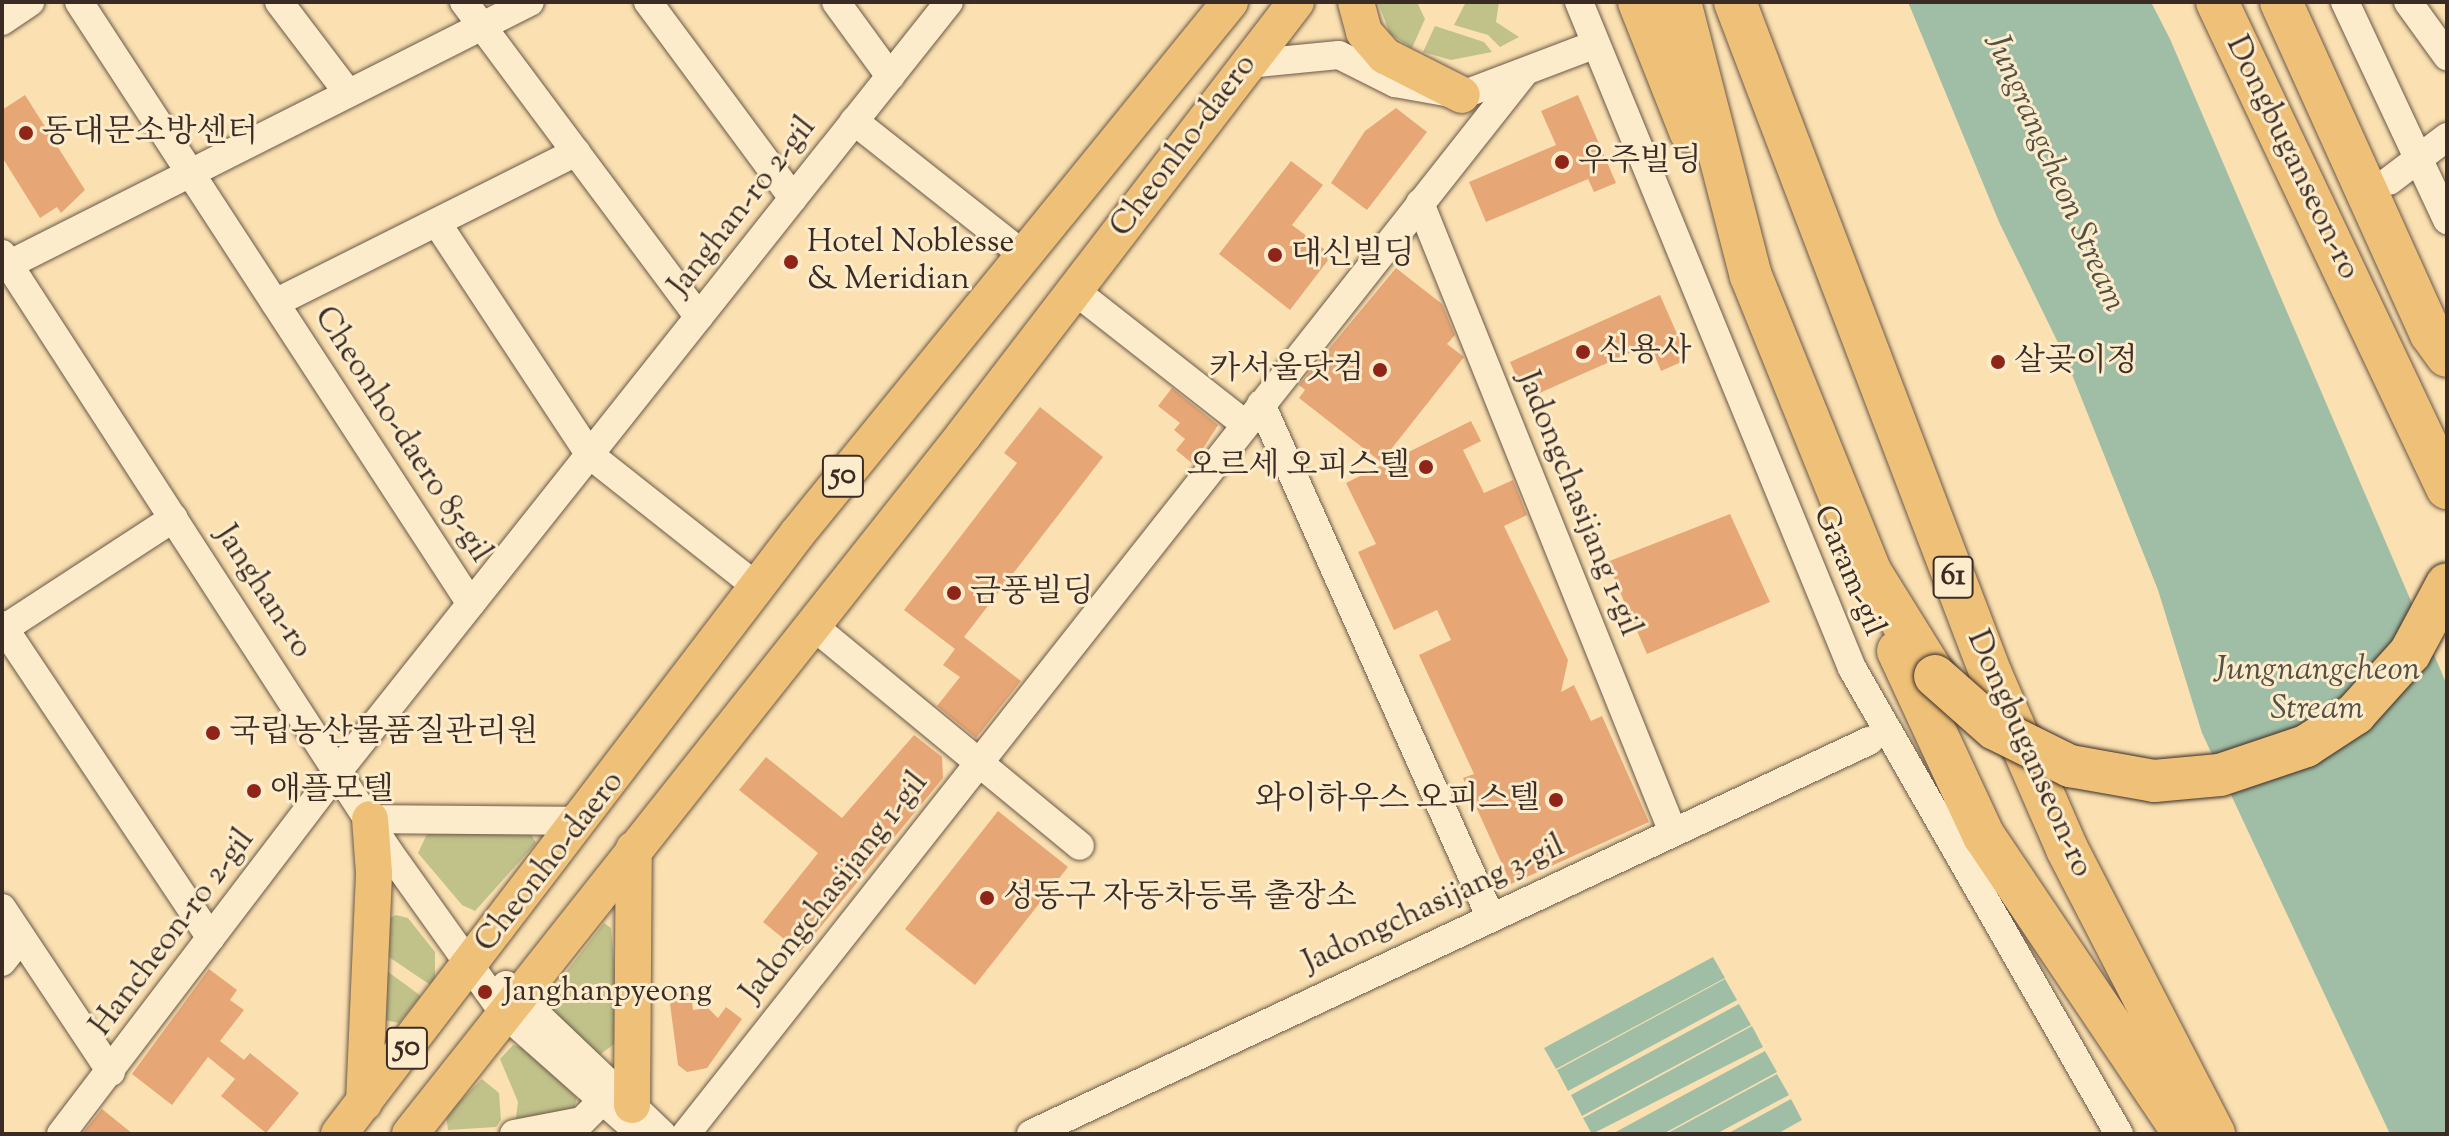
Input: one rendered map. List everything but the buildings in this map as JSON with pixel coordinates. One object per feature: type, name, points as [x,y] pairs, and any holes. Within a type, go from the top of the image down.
[{"type":"highway","points":[[1639,2],[1870,571],[1877,603],[1984,836],[2184,1134]]},
{"type":"highway","points":[[1680,2],[1751,276]]},
{"type":"highway","name":"Dongbuganseon-ro","points":[[1735,2],[1991,674],[2067,849],[2214,1134]]},
{"type":"highway","name":"Dongbuganseon-ro","points":[[2217,2],[2447,488]]},
{"type":"highway","points":[[2281,2],[2432,332],[2447,392]]},
{"type":"highway","points":[[1870,571],[1935,676],[1995,729],[2070,766],[2154,781],[2220,775],[2292,753],[2355,714],[2410,653],[2447,584]]},
{"type":"main road","name":"Cheonho-daero","points":[[339,1134],[582,821],[757,587],[1021,253],[1230,2]]},
{"type":"main road","name":"Cheonho-daero","points":[[410,1134],[812,625],[1296,2]]},
{"type":"main road","points":[[1356,2],[1364,32],[1385,56],[1462,95]]},
{"type":"main road","points":[[364,1103],[374,873],[370,819]]},
{"type":"main road","points":[[615,1112],[634,849]]},
{"type":"street","points":[[2,21],[30,2]]},
{"type":"street","name":"Cheonho-daero 85-gil","points":[[79,2],[471,604]]},
{"type":"street","points":[[279,2],[348,93]]},
{"type":"street","points":[[464,2],[699,317]]},
{"type":"street","points":[[5,263],[530,2]]},
{"type":"street","points":[[648,2],[793,198]]},
{"type":"street","points":[[836,2],[890,76]]},
{"type":"street","name":"Janghan-ro 2-gil","points":[[338,771],[949,2]]},
{"type":"street","name":"Garam-gil","points":[[1579,2],[1852,668],[2119,1134]]},
{"type":"street","points":[[2345,2],[2447,220]]},
{"type":"street","points":[[2408,2],[2447,56]]},
{"type":"street","points":[[1247,64],[1339,55],[1395,83],[1462,95],[1596,44]]},
{"type":"street","name":"Jadongchasijang 1-gil","points":[[686,1134],[978,760],[1524,73]]},
{"type":"street","points":[[854,121],[1021,253]]},
{"type":"street","points":[[2389,181],[2447,137]]},
{"type":"street","name":"Cheonho-daero 85-gil","points":[[275,303],[576,152]]},
{"type":"street","name":"Jadongchasijang 1-gil","points":[[1420,203],[1672,830]]},
{"type":"street","points":[[437,223],[590,455],[757,587]]},
{"type":"street","name":"Janghan-ro","points":[[5,263],[370,819],[473,961],[615,1112],[662,1134]]},
{"type":"street","points":[[1074,290],[1253,414],[1490,916]]},
{"type":"street","points":[[174,518],[3,628],[211,938]]},
{"type":"street","points":[[812,625],[1080,846]]},
{"type":"street","name":"Jadongchasijang 3-gil","points":[[1031,1134],[1672,830],[1869,741]]},
{"type":"street","name":"Hancheon-ro 2-gil","points":[[61,1134],[338,771]]},
{"type":"street","points":[[370,819],[582,821]]},
{"type":"street","points":[[2,908],[111,1072]]},
{"type":"street","points":[[2,962],[21,938]]},
{"type":"street","points":[[514,1134],[615,1112]]},
{"type":"green space","points":[[1378,2],[1417,2],[1425,19],[1412,48],[1390,34]]},
{"type":"green space","points":[[1466,2],[1499,2],[1496,22],[1519,37],[1500,47],[1488,35],[1454,25]]},
{"type":"green space","points":[[1435,26],[1484,42],[1492,52],[1451,60],[1423,52]]},
{"type":"green space","points":[[427,834],[531,834],[536,843],[475,911],[462,905],[418,853]]},
{"type":"green space","points":[[396,915],[408,918],[435,952],[435,981],[429,984],[380,951],[385,920]]},
{"type":"green space","points":[[604,923],[611,928],[621,1039],[598,1056],[549,1009],[556,985]]},
{"type":"green space","points":[[387,971],[421,996],[399,1023],[380,1019]]},
{"type":"green space","points":[[513,1045],[529,1050],[577,1098],[572,1114],[515,1126],[518,1102],[500,1059]]},
{"type":"green space","points":[[482,1079],[499,1093],[501,1120],[496,1127],[448,1130],[446,1115]]},
{"type":"water","name":"Jungnangcheon Stream","points":[[1908,2],[2151,2],[2170,39],[2447,685],[2447,1134],[2390,1134],[2202,733],[2158,590],[2065,357],[1999,222]]},
{"type":"water","points":[[1713,957],[1725,978],[1556,1069],[1544,1048]]},
{"type":"water","points":[[1725,979],[1737,1000],[1568,1091],[1557,1070]]},
{"type":"water","points":[[1739,1004],[1751,1025],[1582,1116],[1571,1095]]},
{"type":"water","points":[[1752,1026],[1763,1047],[1592,1134],[1583,1118]]},
{"type":"water","points":[[1765,1051],[1777,1072],[1663,1134],[1612,1134]]},
{"type":"water","points":[[1777,1074],[1789,1095],[1716,1134],[1666,1134]]},
{"type":"water","points":[[1791,1099],[1802,1120],[1777,1134],[1727,1134]]},
{"type":"place","name":"동대문소방센터","points":[[26,133]]},
{"type":"place","name":"우주빌딩","points":[[1562,162]]},
{"type":"place","name":"대신빌딩","points":[[1275,255]]},
{"type":"place","name":"Hotel Noblesse & Meridian","points":[[791,262]]},
{"type":"place","name":"신용사","points":[[1583,352]]},
{"type":"place","name":"살곶이정","points":[[1998,362]]},
{"type":"place","name":"카서울닷컴","points":[[1380,370]]},
{"type":"place","name":"오르세 오피스텔","points":[[1426,467]]},
{"type":"place","name":"금풍빌딩","points":[[954,593]]},
{"type":"place","name":"국립농산물품질관리원","points":[[213,733]]},
{"type":"place","name":"애플모텔","points":[[254,791]]},
{"type":"place","name":"와이하우스 오피스텔","points":[[1556,800]]},
{"type":"place","name":"성동구 자동차등록 출장소","points":[[987,898]]},
{"type":"place","name":"Janghanpyeong","points":[[485,992]]},
{"type":"water label","name":"Jungrangcheon Stream","points":[[2055,173]]}]
